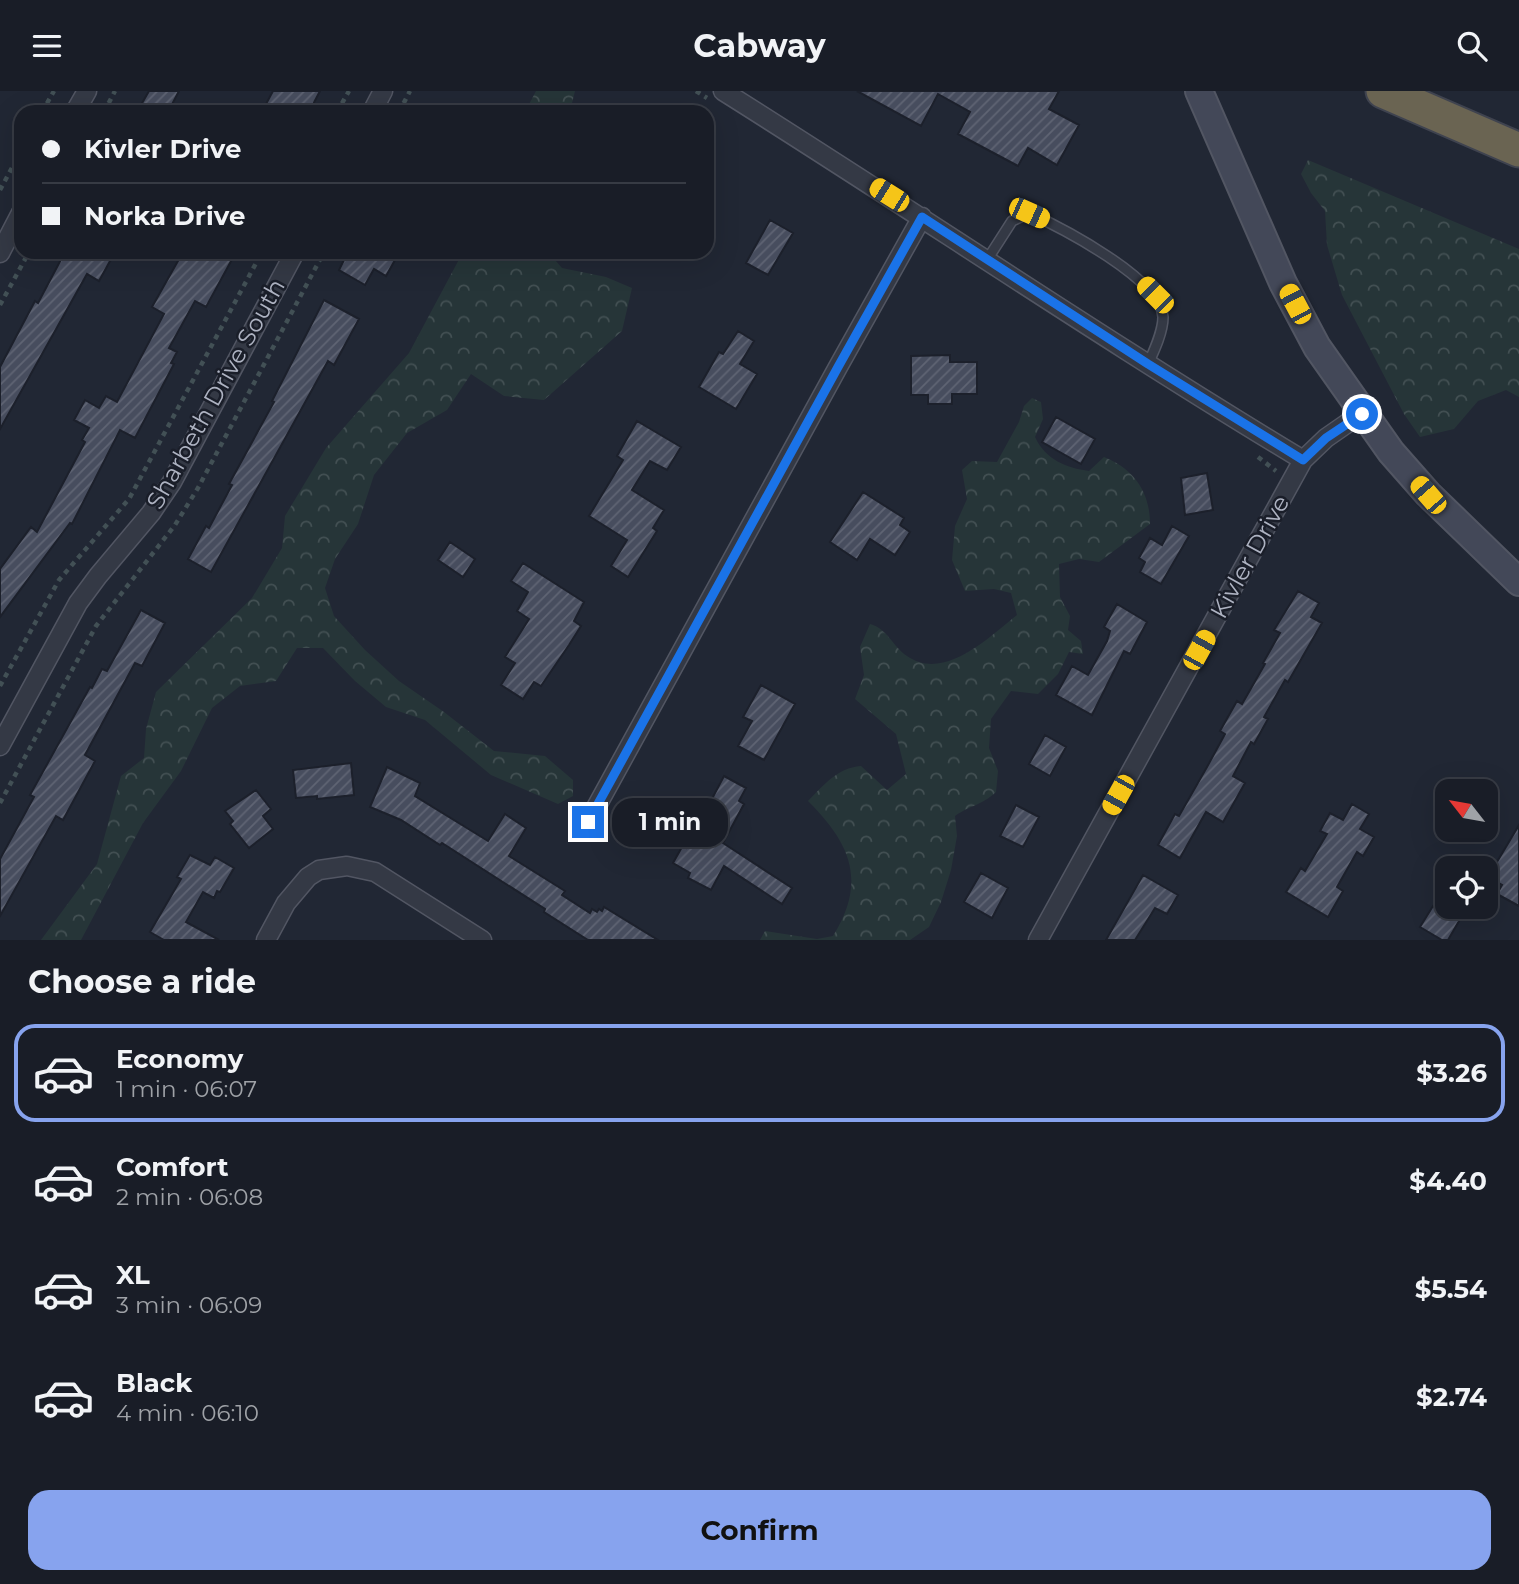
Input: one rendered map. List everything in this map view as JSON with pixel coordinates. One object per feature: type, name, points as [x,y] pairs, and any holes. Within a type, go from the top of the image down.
[{"type":"highway","points":[[1383,91],[1519,149]]},
{"type":"street","points":[[723,91],[1148,364],[1303,460]]},
{"type":"street","points":[[1199,91],[1283,283],[1317,347],[1391,453],[1428,495],[1519,582]]},
{"type":"street","points":[[588,822],[922,217]]},
{"type":"street","points":[[0,253],[14,226]]},
{"type":"street","name":"Sharbeth Drive South","points":[[0,746],[78,603],[151,513],[172,482],[291,259]]},
{"type":"street","name":"Kivler Drive","points":[[1038,940],[1303,460],[1326,438],[1362,414]]},
{"type":"street","points":[[266,940],[286,903],[308,877],[319,870],[334,866],[375,872],[482,940]]},
{"type":"lane","points":[[987,260],[1012,222],[1029,213],[1052,223],[1133,273],[1155,295],[1163,317],[1158,341],[1148,364]]},
{"type":"path","points":[[0,190],[14,165]]},
{"type":"path","points":[[0,305],[25,259]]},
{"type":"path","points":[[0,686],[59,580],[129,499],[258,259]]},
{"type":"green space","points":[[536,91],[575,91],[572,105],[529,105]]},
{"type":"green space","points":[[1308,160],[1519,249],[1519,397],[1506,390],[1478,401],[1454,429],[1420,437],[1404,414],[1342,295],[1327,245],[1325,211],[1301,174]]},
{"type":"green space","points":[[459,259],[554,259],[562,268],[606,277],[632,288],[622,331],[544,400],[504,396],[471,374],[447,410],[407,433],[374,475],[358,524],[335,559],[325,588],[334,616],[365,650],[399,681],[494,751],[545,756],[573,780],[573,796],[558,804],[491,775],[425,720],[386,707],[355,681],[323,648],[297,648],[276,681],[240,686],[212,708],[181,771],[143,823],[81,940],[41,940],[97,864],[121,776],[144,758],[146,729],[156,692],[252,598],[282,548],[285,516],[326,448],[409,353]]},
{"type":"green space","points":[[1032,398],[1041,402],[1043,419],[1035,437],[1044,451],[1064,465],[1080,470],[1089,471],[1104,457],[1124,468],[1143,492],[1150,524],[1099,562],[1079,559],[1059,564],[1060,597],[1070,616],[1068,630],[1081,641],[1083,654],[1069,652],[1058,674],[1038,694],[1011,691],[991,719],[989,748],[998,771],[996,792],[955,816],[957,836],[951,870],[941,902],[929,927],[910,940],[760,940],[765,931],[817,939],[833,936],[843,916],[849,898],[849,864],[835,833],[808,801],[832,778],[852,767],[861,766],[887,790],[906,774],[896,734],[855,699],[864,675],[860,647],[870,624],[881,629],[907,656],[921,663],[936,664],[965,654],[1017,615],[1011,593],[994,589],[965,591],[952,560],[955,526],[967,499],[962,470],[972,461],[997,462],[1019,422],[1024,406]]},
{"type":"building","points":[[149,91],[179,91],[172,105],[141,105]]},
{"type":"building","points":[[273,91],[320,91],[313,105],[266,104]]},
{"type":"building","points":[[857,91],[1059,91],[1049,109],[1079,125],[1057,165],[1028,148],[1018,166],[958,134],[970,112],[938,94],[921,126]]},
{"type":"building","points":[[770,220],[793,233],[768,275],[746,263]]},
{"type":"building","points":[[61,259],[111,259],[99,281],[87,274],[0,429],[0,367],[35,301],[38,303]]},
{"type":"building","points":[[179,259],[232,259],[206,307],[195,301],[169,348],[177,352],[171,363],[174,364],[135,438],[120,430],[72,524],[70,523],[0,617],[0,569],[31,527],[37,532],[85,442],[82,440],[89,428],[74,420],[85,400],[99,408],[106,396],[117,402],[164,314],[152,307]]},
{"type":"building","points":[[344,259],[395,260],[386,276],[374,269],[365,285],[339,270]]},
{"type":"building","points":[[324,300],[359,319],[334,365],[328,361],[211,572],[188,559],[206,526],[209,528],[232,485],[229,484],[274,402],[272,401]]},
{"type":"building","points":[[738,331],[754,341],[740,364],[757,374],[736,409],[699,387],[719,352],[723,354]]},
{"type":"building","points":[[950,355],[950,362],[977,362],[977,394],[952,394],[952,404],[928,404],[928,395],[911,395],[911,356]]},
{"type":"building","points":[[1056,417],[1095,439],[1081,464],[1042,442]]},
{"type":"building","points":[[637,421],[681,447],[667,470],[650,461],[632,490],[664,510],[653,528],[657,531],[628,577],[611,566],[627,540],[589,516],[623,460],[617,456]]},
{"type":"building","points":[[1207,473],[1213,510],[1185,515],[1181,478]]},
{"type":"building","points":[[863,492],[904,518],[900,525],[910,532],[895,555],[870,539],[857,560],[830,542]]},
{"type":"building","points":[[1172,526],[1189,536],[1161,584],[1140,572],[1145,562],[1139,558],[1150,538],[1162,545]]},
{"type":"building","points":[[450,542],[475,559],[463,577],[438,560]]},
{"type":"building","points":[[523,563],[584,602],[574,621],[581,626],[541,686],[534,682],[523,699],[501,685],[515,663],[505,657],[529,619],[517,611],[528,592],[511,581]]},
{"type":"building","points":[[1298,591],[1319,603],[1311,617],[1322,623],[1288,682],[1285,680],[1264,717],[1268,719],[1254,744],[1251,742],[1233,776],[1245,783],[1223,822],[1206,812],[1180,858],[1158,845],[1175,814],[1179,816],[1207,767],[1225,734],[1220,731],[1237,701],[1242,704],[1265,664],[1263,663],[1280,633],[1274,630]]},
{"type":"building","points":[[1117,604],[1147,622],[1130,654],[1124,651],[1092,715],[1056,695],[1072,666],[1088,675],[1107,641],[1110,631],[1104,627]]},
{"type":"building","points":[[141,610],[165,623],[142,666],[135,663],[85,755],[95,761],[63,820],[56,816],[0,916],[0,859],[34,797],[30,795],[90,687],[92,688],[102,669],[107,671]]},
{"type":"building","points":[[761,685],[795,704],[764,760],[738,746],[752,721],[743,717]]},
{"type":"building","points":[[1045,735],[1066,747],[1050,776],[1029,764]]},
{"type":"building","points":[[351,763],[354,795],[296,798],[293,770]]},
{"type":"building","points":[[387,767],[420,783],[415,796],[488,841],[505,814],[526,828],[509,856],[565,891],[562,895],[590,913],[592,909],[602,911],[604,907],[658,940],[588,940],[442,843],[440,845],[401,820],[370,807]]},
{"type":"building","points":[[724,776],[746,788],[739,801],[744,804],[723,843],[792,888],[782,904],[724,866],[711,890],[688,878],[690,873],[673,863],[682,847],[686,848]]},
{"type":"building","points":[[256,790],[271,809],[263,816],[273,829],[249,848],[230,824],[233,821],[225,811]]},
{"type":"building","points":[[1352,804],[1369,814],[1360,829],[1374,837],[1363,856],[1357,852],[1337,887],[1343,891],[1328,917],[1286,892],[1301,868],[1305,871],[1327,834],[1320,831],[1330,813],[1343,820]]},
{"type":"building","points":[[1016,805],[1039,817],[1023,847],[1000,836]]},
{"type":"building","points":[[1519,825],[1519,906],[1498,895],[1502,885],[1498,883],[1498,860]]},
{"type":"building","points":[[190,855],[210,865],[215,857],[234,868],[214,898],[203,892],[186,922],[219,940],[164,940],[150,932],[181,879],[177,877]]},
{"type":"building","points":[[981,873],[1008,888],[992,918],[964,902]]},
{"type":"building","points":[[1143,875],[1178,895],[1167,914],[1155,908],[1135,940],[1106,940]]},
{"type":"building","points":[[1433,906],[1435,919],[1459,921],[1448,940],[1442,940],[1420,927]]},
{"type":"route","points":[[588,822],[922,217],[1148,364],[1303,460],[1326,438],[1362,414]]}]
